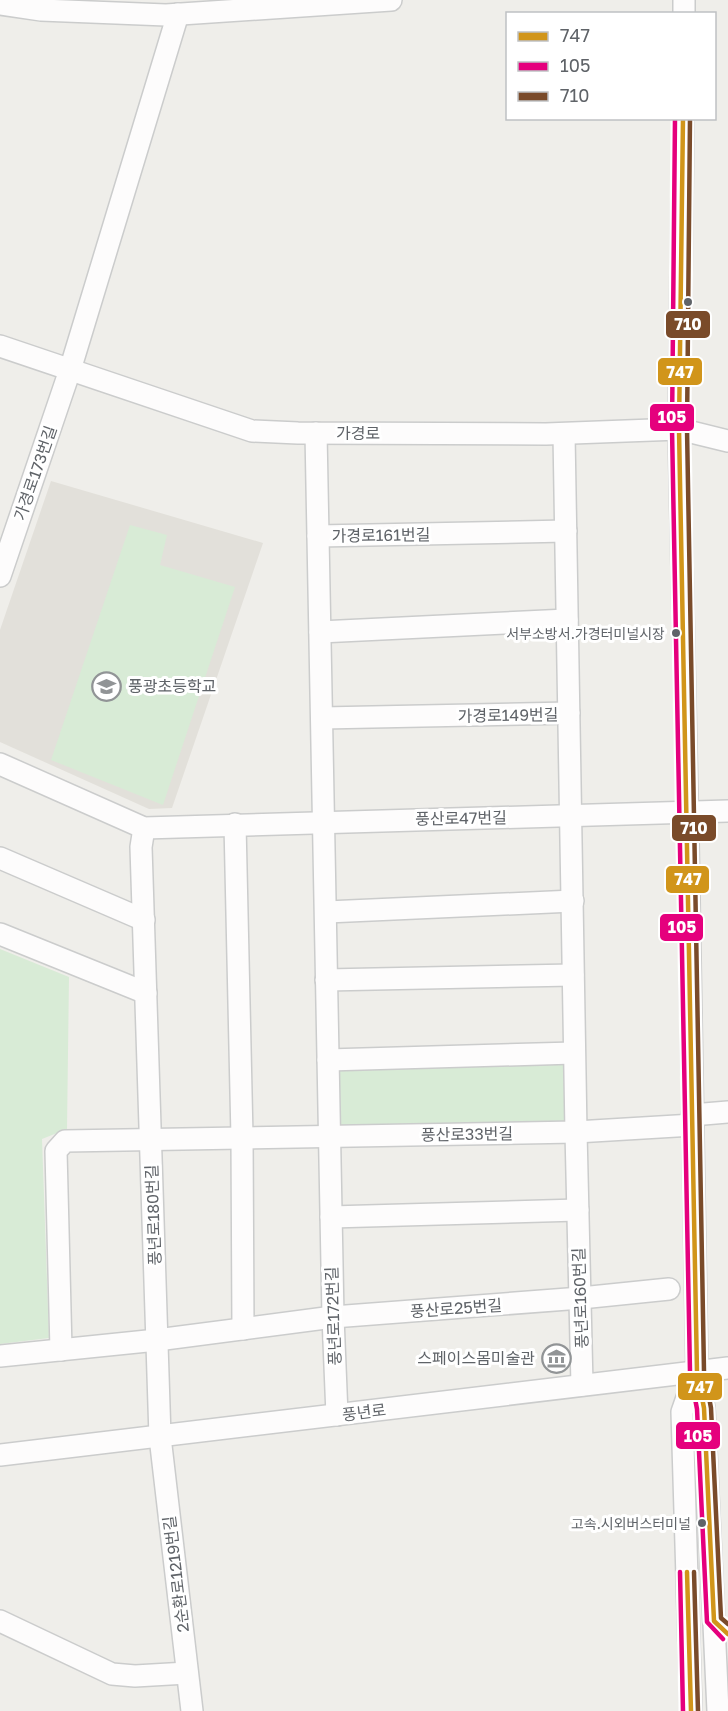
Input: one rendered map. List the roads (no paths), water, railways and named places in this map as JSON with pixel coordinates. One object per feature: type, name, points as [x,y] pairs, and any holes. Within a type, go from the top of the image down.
[{"type":"street","points":[[0,4],[41,10],[178,14],[391,0]]},
{"type":"street","name":"가경로173번길","points":[[0,576],[70,370],[178,14]]},
{"type":"street","points":[[683,120],[679,429],[697,1372],[704,1408],[718,1711]]},
{"type":"street","name":"가경로","points":[[0,346],[252,430],[316,433],[564,434],[679,429],[728,441]]},
{"type":"street","name":"가경로161번길","points":[[316,433],[323,821]]},
{"type":"street","name":"가경로149번길","points":[[564,434],[570,815]]},
{"type":"street","name":"가경로161번길","points":[[318,536],[566,531]]},
{"type":"street","points":[[320,632],[567,620]]},
{"type":"street","name":"가경로149번길","points":[[322,718],[569,713]]},
{"type":"street","name":"풍산로47번길","points":[[0,764],[144,828],[728,811]]},
{"type":"street","name":"풍년로160번길","points":[[570,815],[582,1386]]},
{"type":"street","name":"풍년로172번길","points":[[323,821],[327,912],[329,1136],[337,1415]]},
{"type":"street","points":[[235,824],[242,1137],[243,1329]]},
{"type":"street","name":"풍년로180번길","points":[[144,828],[141,847],[160,1437]]},
{"type":"street","points":[[0,858],[144,920]]},
{"type":"street","points":[[327,912],[573,901]]},
{"type":"street","points":[[0,934],[146,993]]},
{"type":"street","points":[[326,980],[573,975]]},
{"type":"street","points":[[328,1060],[574,1053]]},
{"type":"street","name":"풍산로33번길","points":[[151,1139],[576,1132],[693,1120],[728,1112]]},
{"type":"street","points":[[61,1350],[56,1151],[65,1141],[151,1139]]},
{"type":"street","points":[[331,1217],[578,1210]]},
{"type":"street","name":"풍산로25번길","points":[[0,1356],[157,1340],[333,1317],[581,1299],[669,1289]]},
{"type":"street","name":"풍년로","points":[[0,1455],[728,1368]]},
{"type":"street","points":[[692,1711],[682,1412],[697,1372]]},
{"type":"street","name":"2순환로1219번길","points":[[160,1437],[192,1711]]},
{"type":"street","points":[[0,1621],[112,1674],[135,1676],[187,1673]]},
{"type":"place","name":"서부소방서.가경터미널시장","points":[[676,633]]},
{"type":"place","name":"풍광초등학교","points":[[107,686]]},
{"type":"place","name":"스페이스몸미술관","points":[[556,1358]]},
{"type":"place","name":"고속.시외버스터미널","points":[[702,1523]]}]
